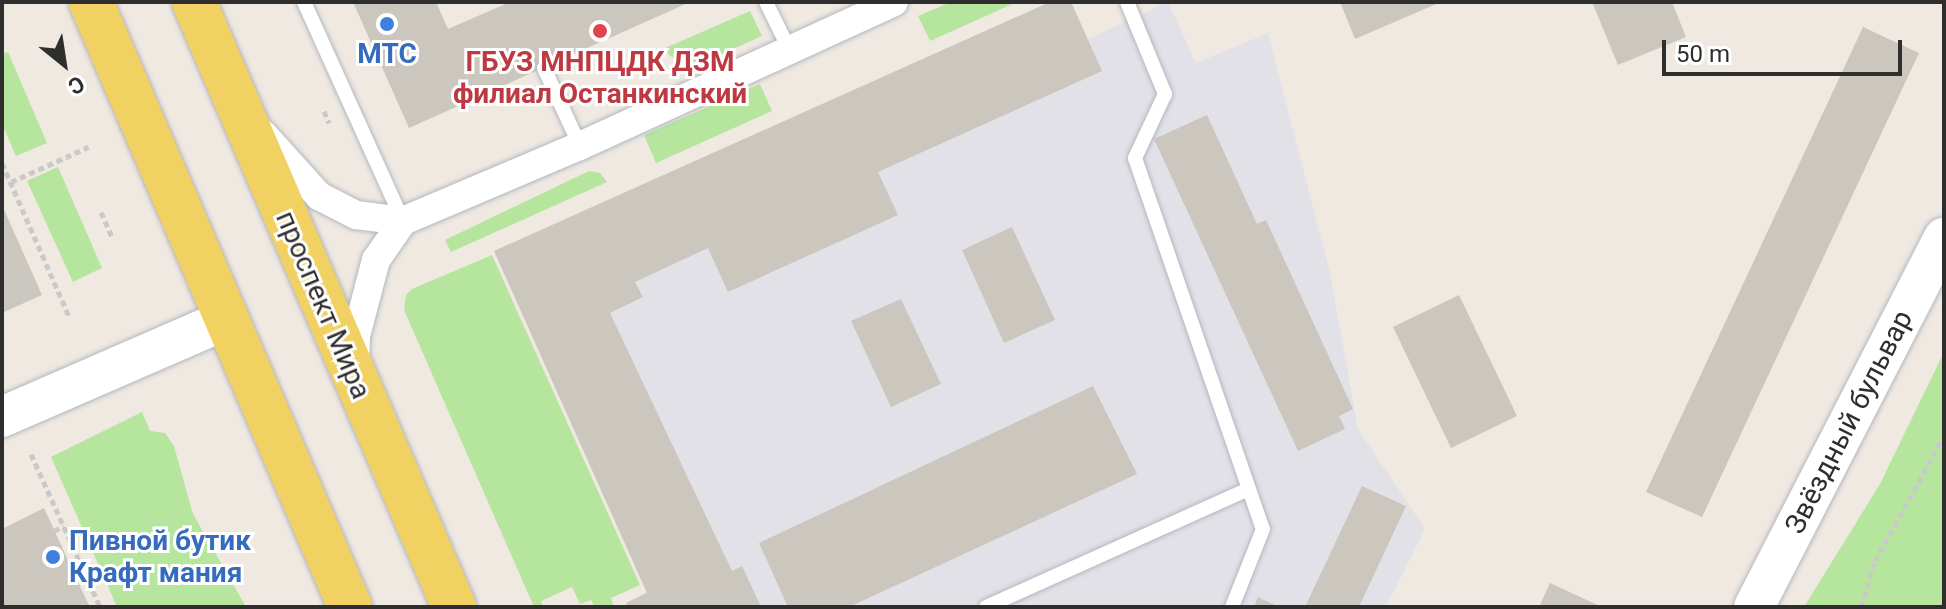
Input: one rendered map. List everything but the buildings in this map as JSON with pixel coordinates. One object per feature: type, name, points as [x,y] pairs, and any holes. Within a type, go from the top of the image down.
[{"type":"main road","points":[[91,2],[350,607]]},
{"type":"main road","name":"проспект Мира","points":[[194,2],[454,607]]},
{"type":"street","points":[[232,93],[273,148],[319,196],[356,215],[403,221],[580,146],[894,2]]},
{"type":"street","points":[[354,376],[356,336],[365,293],[376,260],[403,221]]},
{"type":"street","name":"Звёздный бульвар","points":[[1754,607],[1944,238]]},
{"type":"street","points":[[2,417],[225,320]]},
{"type":"lane","points":[[304,2],[403,221]]},
{"type":"lane","points":[[766,2],[789,49]]},
{"type":"lane","points":[[1127,2],[1165,94],[1135,158],[1263,529],[1232,607]]},
{"type":"lane","points":[[544,68],[580,146]]},
{"type":"lane","points":[[986,607],[1249,489]]},
{"type":"path","points":[[324,111],[329,123]]},
{"type":"path","points":[[11,182],[88,147]]},
{"type":"path","points":[[2,163],[69,316]]},
{"type":"path","points":[[101,212],[113,239]]},
{"type":"path","points":[[23,296],[30,289],[24,271]]},
{"type":"path","points":[[1861,607],[1875,561],[1944,436]]},
{"type":"path","points":[[31,454],[100,607]]},
{"type":"path","points":[[54,531],[64,526]]},
{"type":"shaded area","points":[[1050,2],[1071,2],[1088,39],[1168,2],[1196,63],[1268,33],[1330,273],[1358,429],[1425,529],[1386,607],[628,607],[626,603],[647,592],[494,251]]},
{"type":"green space","points":[[951,2],[1017,2],[930,41],[918,16]]},
{"type":"green space","points":[[750,11],[762,36],[686,70],[663,49]]},
{"type":"green space","points":[[8,52],[47,143],[16,156],[2,124],[2,54]]},
{"type":"green space","points":[[760,84],[772,111],[656,163],[644,135]]},
{"type":"green space","points":[[58,167],[102,268],[73,282],[27,181]]},
{"type":"green space","points":[[589,171],[600,173],[607,182],[451,252],[445,240]]},
{"type":"green space","points":[[492,255],[640,585],[611,598],[614,607],[595,607],[591,600],[580,604],[572,587],[541,601],[543,607],[534,607],[404,310],[406,295],[412,289]]},
{"type":"green space","points":[[1944,352],[1944,607],[1804,607],[1880,484]]},
{"type":"green space","points":[[142,412],[150,431],[165,433],[174,446],[193,514],[246,607],[117,607],[51,457]]},
{"type":"place","name":"МТС","points":[[387,24]]},
{"type":"place","name":"ГБУЗ МНПЦДК ДЗМ филиал Останкинский","points":[[600,31]]},
{"type":"place","name":"Пивной бутик Крафт мания","points":[[53,557]]}]
